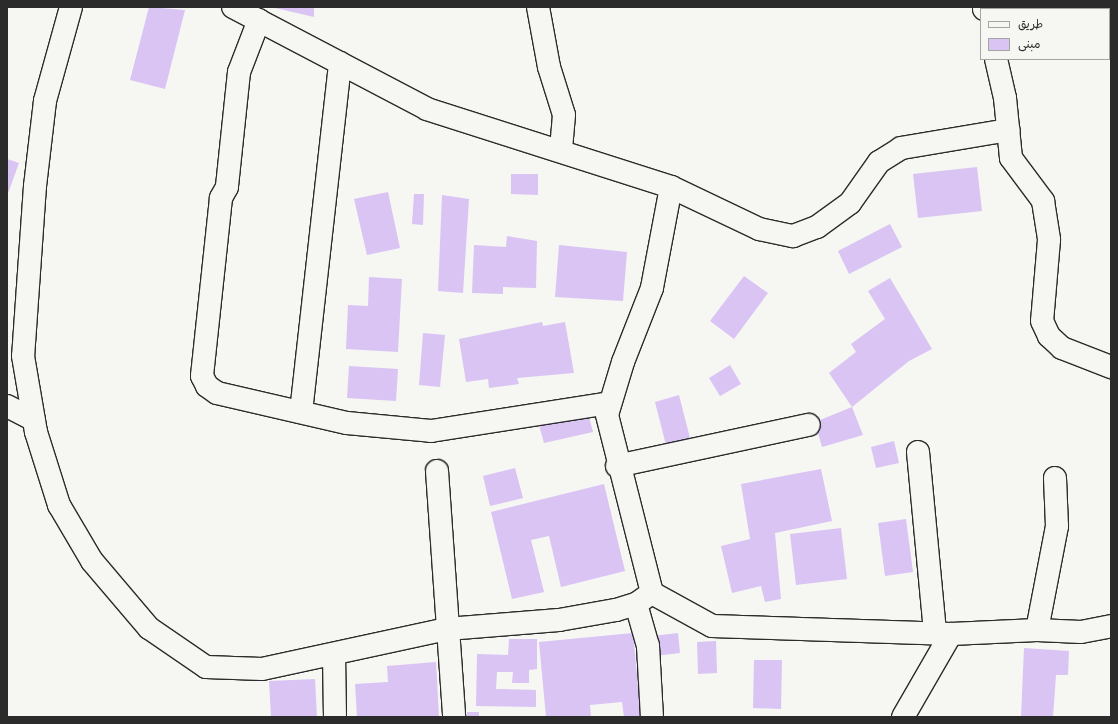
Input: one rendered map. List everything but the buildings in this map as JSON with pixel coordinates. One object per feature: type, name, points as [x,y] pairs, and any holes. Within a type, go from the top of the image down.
[{"type":"street","points":[[71,7],[46,101],[35,186],[24,356],[34,420],[59,504],[92,561],[149,628],[206,667],[262,669],[447,629],[559,620],[644,599],[712,626],[943,634],[1037,630],[1081,632],[1111,626]]},
{"type":"street","points":[[233,7],[427,109],[672,187],[759,228],[793,236],[818,227],[850,203],[879,162],[901,148],[1009,130]]},
{"type":"street","points":[[538,7],[549,67],[564,115],[561,151]]},
{"type":"street","points":[[259,20],[239,72],[202,376],[216,393],[347,422],[431,431],[610,403]]},
{"type":"street","points":[[996,60],[1009,130],[1011,158],[1043,201],[1049,240],[1042,321],[1049,336],[1062,348],[1111,367]]},
{"type":"street","points":[[301,412],[340,63]]},
{"type":"street","points":[[652,717],[644,599],[607,415],[652,288],[672,187]]},
{"type":"street","points":[[7,406],[34,420]]},
{"type":"street","points":[[617,466],[809,425]]},
{"type":"street","points":[[903,717],[943,634],[918,452]]},
{"type":"street","points":[[437,472],[454,717]]},
{"type":"street","points":[[1037,630],[1056,526],[1055,478]]},
{"type":"street","points":[[334,654],[335,717]]}]
